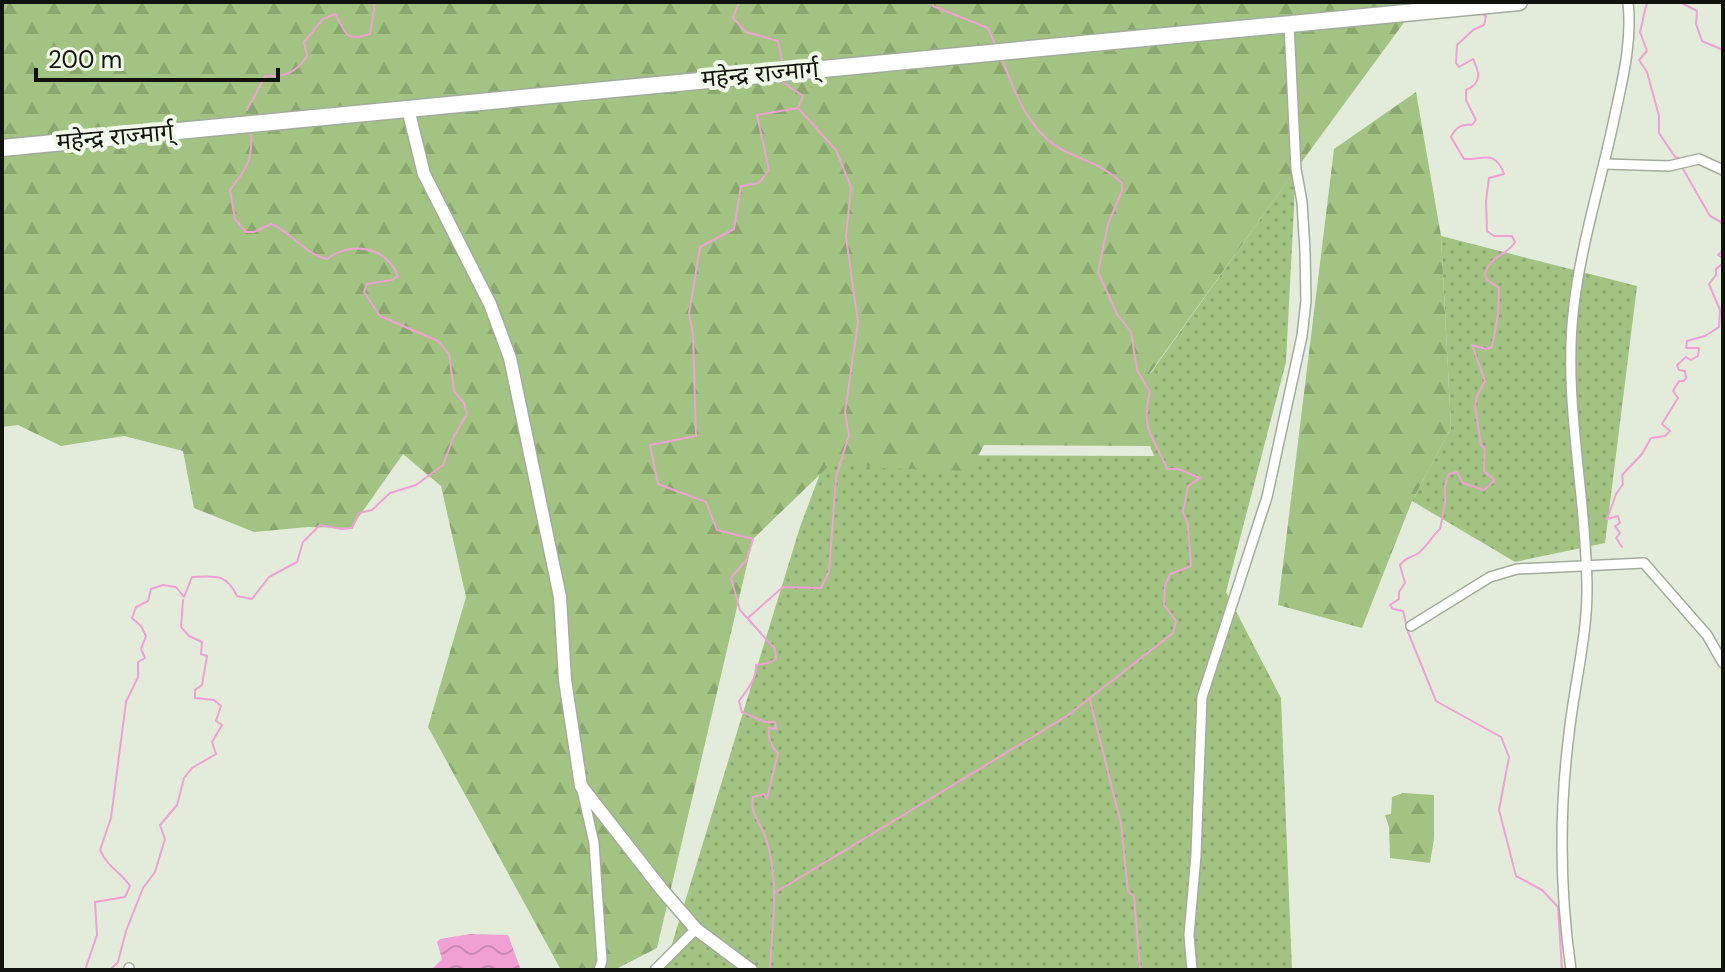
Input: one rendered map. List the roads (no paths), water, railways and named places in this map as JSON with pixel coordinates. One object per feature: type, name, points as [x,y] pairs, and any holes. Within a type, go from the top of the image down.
[{"type":"highway","name":"महेन्द्र राज्मार्ग्","points":[[2,148],[1519,2]]},
{"type":"street","points":[[1571,970],[1562,892],[1563,833],[1569,733],[1586,607],[1586,565],[1569,343],[1583,250],[1605,164],[1628,50],[1628,2]]},
{"type":"street","points":[[1192,970],[1189,935],[1197,841],[1202,697],[1267,497],[1302,336],[1306,301],[1289,24]]},
{"type":"street","points":[[408,109],[424,174],[490,304],[510,358],[560,597],[565,680],[581,786],[594,843],[602,961],[599,970]]},
{"type":"street","points":[[1605,164],[1674,165],[1699,159],[1723,170]]},
{"type":"street","points":[[1411,626],[1490,577],[1517,569],[1644,563],[1707,635],[1723,663]]},
{"type":"street","points":[[581,786],[696,929],[751,970]]},
{"type":"street","points":[[655,970],[696,929]]},
{"type":"water","points":[[470,934],[508,935],[521,970],[431,970],[442,959],[437,942],[440,939]]},
{"type":"waterway","points":[[247,110],[265,76],[289,73],[303,62],[307,56],[304,42],[323,19],[335,14],[346,34],[355,37],[370,34],[375,2]]},
{"type":"waterway","points":[[739,2],[733,18],[746,32],[778,41],[782,61]]},
{"type":"waterway","points":[[933,2],[933,6],[988,28],[995,44]]},
{"type":"waterway","points":[[1647,2],[1640,32],[1647,51],[1639,60],[1647,72],[1659,116],[1659,133],[1675,157],[1679,158]]},
{"type":"waterway","points":[[1680,2],[1697,11],[1696,24],[1702,41],[1723,50]]},
{"type":"waterway","points":[[1480,13],[1486,16],[1484,25],[1473,30],[1457,45],[1456,63],[1459,67],[1473,59],[1477,69],[1477,81],[1466,90],[1466,100],[1476,120],[1472,125],[1459,127],[1451,137],[1464,159],[1488,158],[1497,161],[1504,174],[1489,178],[1487,231],[1494,236],[1512,236],[1515,242],[1492,262],[1485,273],[1486,279],[1499,288],[1492,347],[1486,349],[1472,345],[1485,381],[1475,406],[1481,445],[1485,449],[1484,471],[1495,480],[1484,490],[1463,483],[1457,472],[1449,474],[1440,529],[1420,552],[1400,565],[1405,583],[1399,592],[1399,599],[1390,605],[1403,611],[1408,632],[1436,701],[1501,737],[1509,757],[1499,810],[1516,876],[1542,890],[1558,907],[1562,970]]},
{"type":"waterway","points":[[776,892],[1067,716],[1173,633],[1176,621],[1164,605],[1165,586],[1170,574],[1191,566],[1188,525],[1183,512],[1188,486],[1200,478],[1178,469],[1167,469],[1150,433],[1147,417],[1150,392],[1137,370],[1131,332],[1117,314],[1098,272],[1108,224],[1122,191],[1122,183],[1044,136],[1026,113],[1002,59]]},
{"type":"waterway","points":[[770,970],[773,872],[766,838],[752,802],[753,797],[764,794],[767,799],[778,753],[770,742],[769,728],[776,729],[775,722],[765,722],[742,712],[739,701],[753,680],[756,665],[776,659],[775,649],[740,610],[731,578],[747,559],[753,539],[717,530],[706,502],[658,484],[650,445],[696,436],[693,335],[689,314],[700,247],[734,229],[741,186],[759,183],[769,170],[757,115],[798,108],[803,96],[783,82]]},
{"type":"waterway","points":[[749,617],[783,587],[821,588],[829,572],[836,477],[849,435],[845,412],[858,322],[846,237],[851,187],[836,150],[799,109]]},
{"type":"waterway","points":[[85,970],[97,935],[95,902],[125,897],[130,886],[100,850],[111,818],[126,702],[138,677],[138,662],[145,658],[141,649],[146,636],[132,618],[136,607],[148,601],[151,589],[163,585],[176,587],[184,597],[192,577],[219,578],[229,583],[237,596],[252,599],[269,577],[297,562],[303,542],[320,525],[352,528],[359,513],[372,510],[390,493],[416,485],[443,465],[467,414],[464,403],[454,391],[449,354],[438,341],[380,316],[364,292],[367,284],[398,276],[385,258],[357,249],[336,253],[327,259],[311,253],[271,224],[254,232],[246,232],[235,219],[230,190],[247,164],[251,133]]},
{"type":"waterway","points":[[1683,169],[1710,216],[1721,222],[1723,227]]},
{"type":"waterway","points":[[1622,547],[1616,538],[1620,533],[1615,526],[1620,523],[1618,516],[1607,519],[1623,484],[1622,475],[1642,454],[1651,438],[1665,436],[1670,431],[1662,424],[1678,398],[1673,391],[1679,381],[1686,378],[1685,371],[1679,370],[1677,365],[1686,357],[1691,360],[1698,356],[1699,348],[1686,348],[1687,341],[1705,336],[1719,327],[1720,310],[1709,284],[1722,264],[1723,258],[1718,255],[1723,250]]},
{"type":"waterway","points":[[110,970],[118,962],[143,888],[155,872],[165,839],[160,825],[177,805],[184,778],[192,768],[216,754],[212,742],[222,725],[216,721],[221,706],[214,700],[195,698],[195,690],[202,685],[207,656],[201,654],[202,642],[189,636],[181,627],[183,600]]},
{"type":"waterway","points":[[1090,700],[1121,824],[1128,892],[1134,896],[1140,970]]}]
